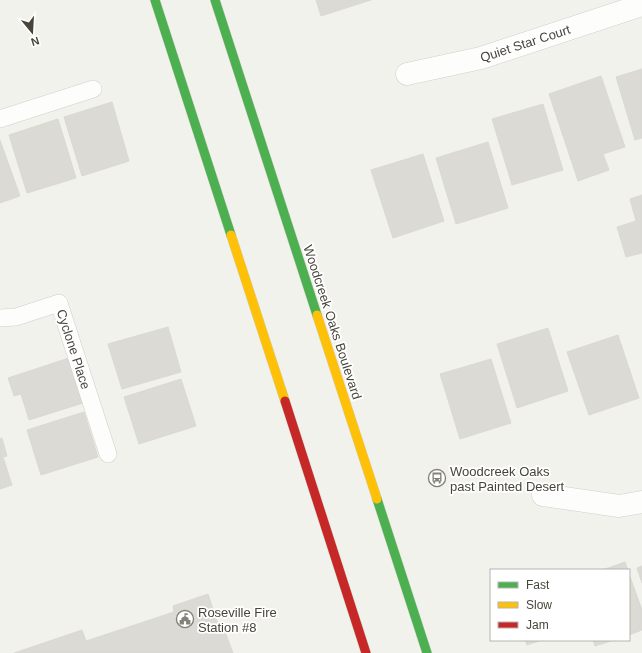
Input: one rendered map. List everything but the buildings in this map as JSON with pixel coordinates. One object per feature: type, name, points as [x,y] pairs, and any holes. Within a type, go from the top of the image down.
[{"type":"main road","points":[[155,0],[366,653]]},
{"type":"main road","name":"Woodcreek Oaks Boulevard","points":[[215,0],[427,653]]},
{"type":"street","name":"Quiet Star Court","points":[[407,74],[481,58],[642,5]]},
{"type":"street","points":[[543,495],[619,506],[642,502]]},
{"type":"lane","points":[[0,119],[93,89]]},
{"type":"lane","name":"Cyclone Place","points":[[0,318],[16,317],[59,303],[108,454]]},
{"type":"traffic: fast","points":[[155,0],[231,235]]},
{"type":"traffic: fast","points":[[215,0],[317,315]]},
{"type":"traffic: fast","points":[[377,499],[427,653]]},
{"type":"traffic: slow","points":[[231,235],[285,401]]},
{"type":"traffic: slow","points":[[317,315],[377,499]]},
{"type":"traffic: jam","points":[[285,401],[366,653]]},
{"type":"place","name":"Woodcreek Oaks past Painted Desert","points":[[437,478]]},
{"type":"place","name":"Roseville Fire Station #8","points":[[185,619]]}]
